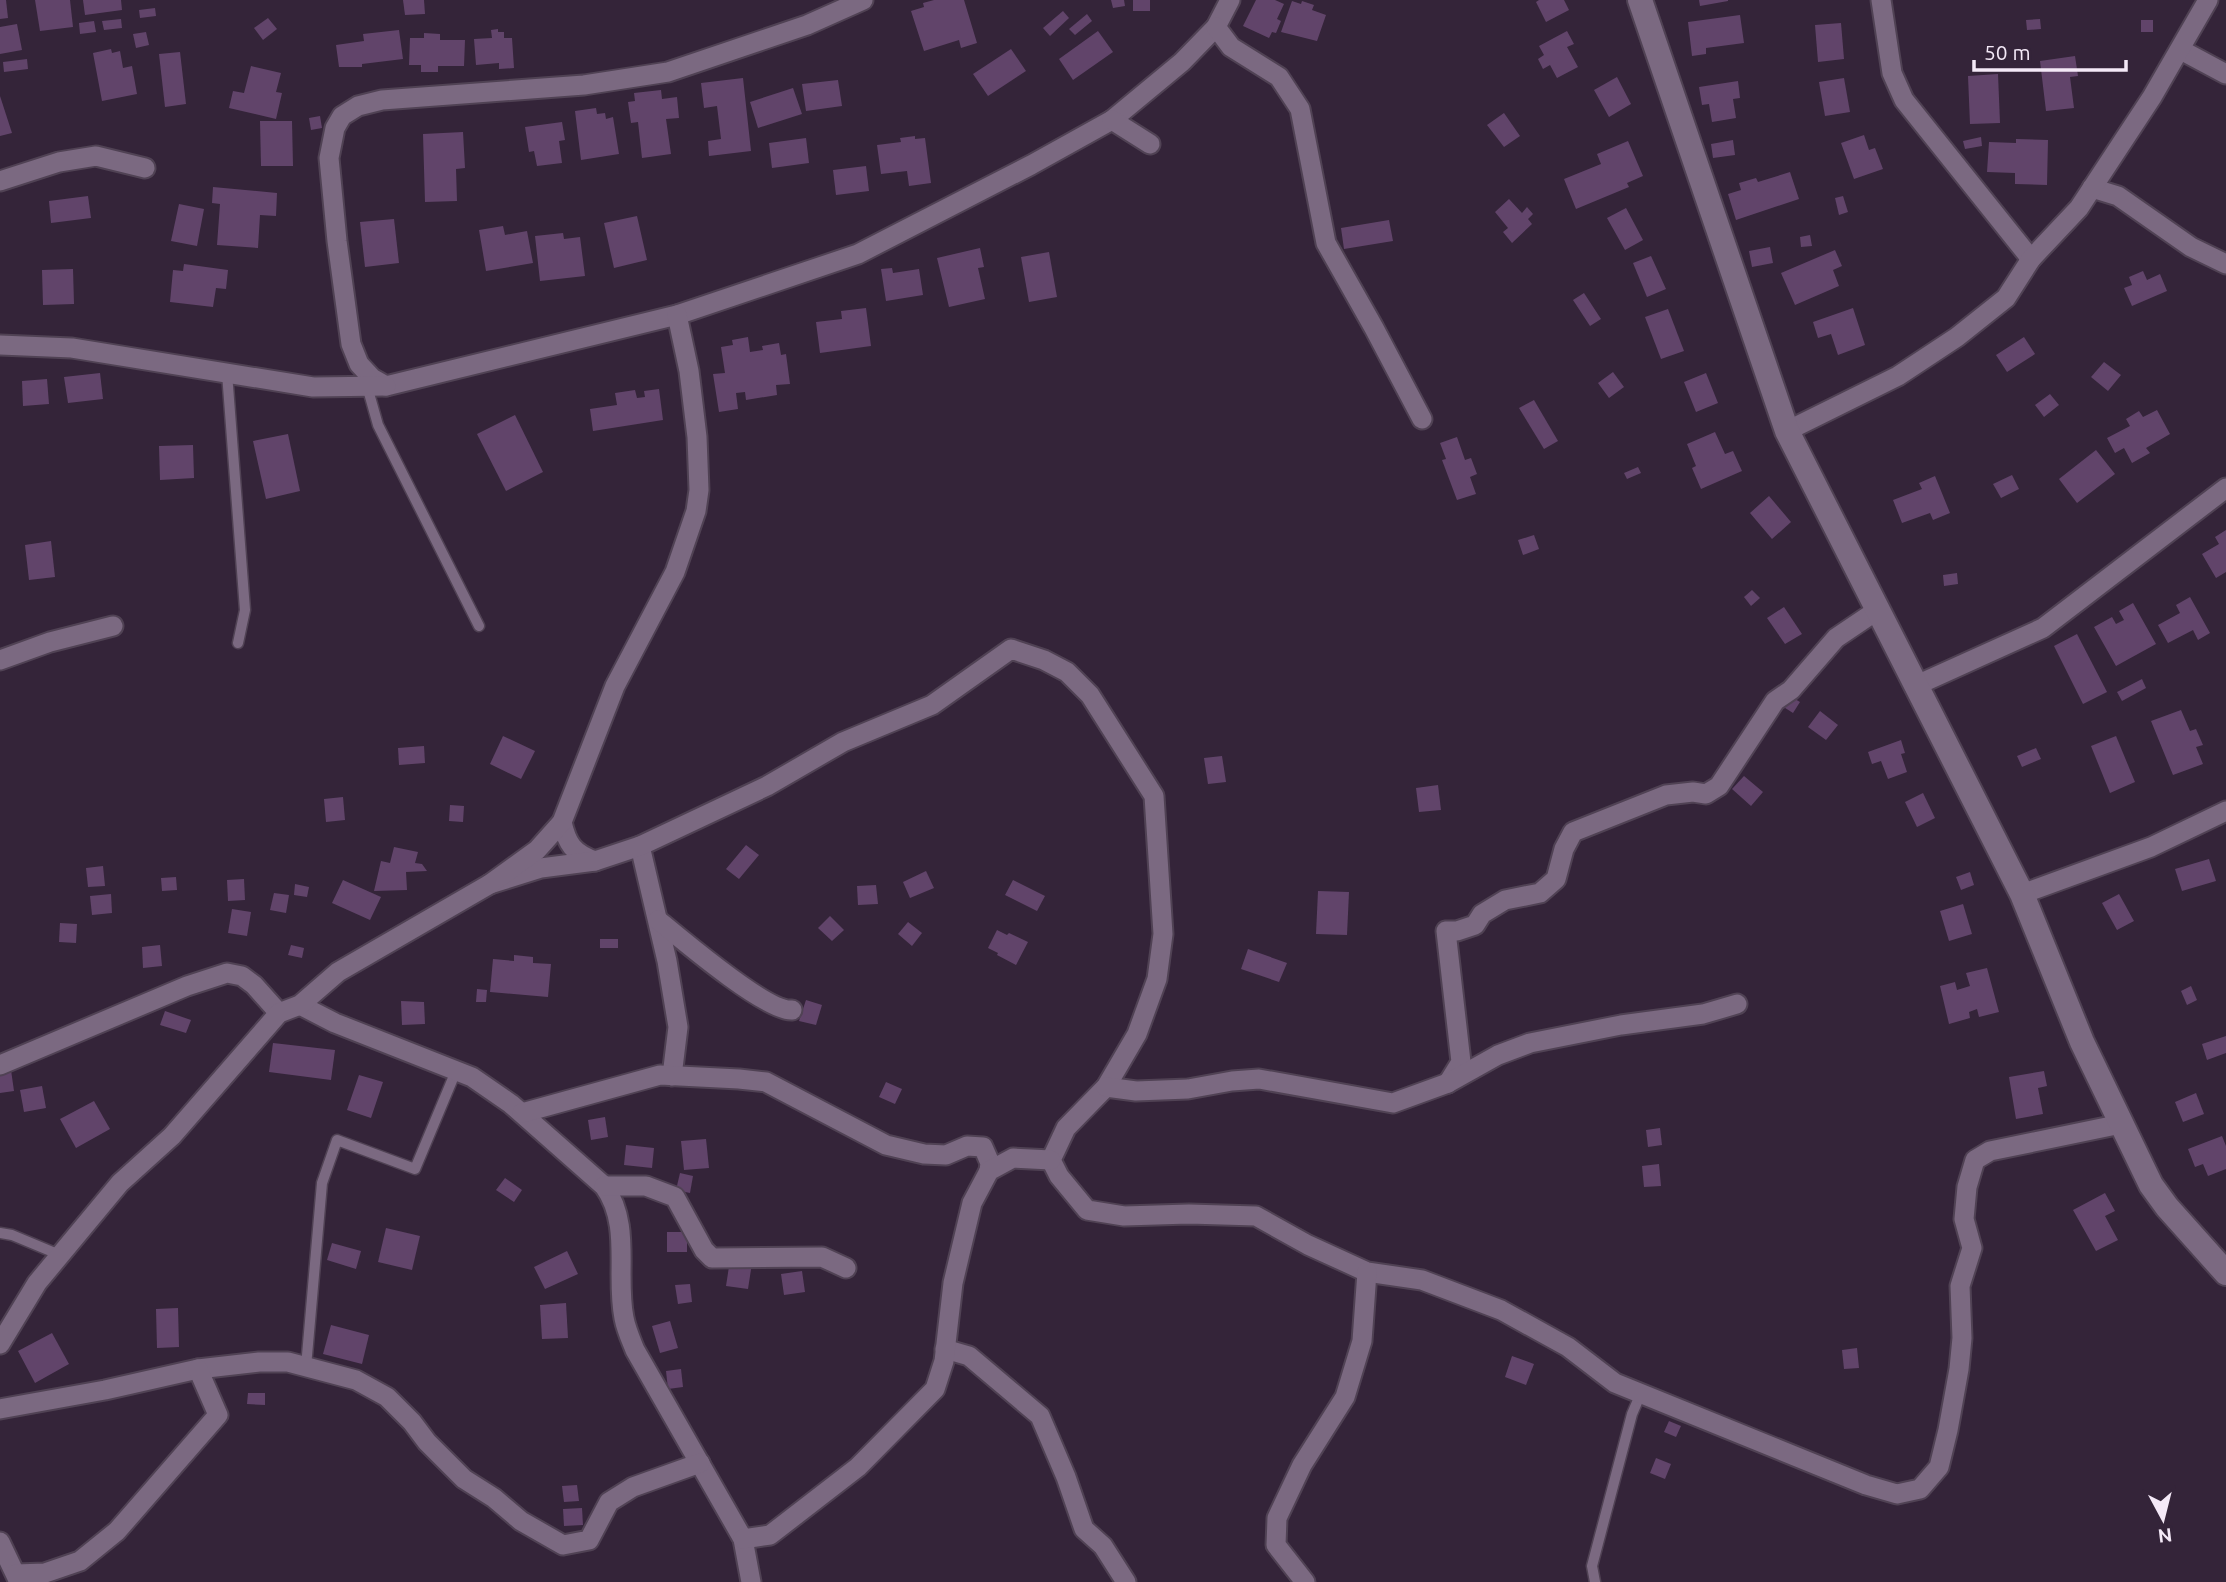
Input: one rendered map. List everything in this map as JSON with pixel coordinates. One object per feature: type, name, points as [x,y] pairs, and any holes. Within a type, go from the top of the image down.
[{"type":"street","points":[[376,386],[359,364],[351,344],[337,241],[329,158],[335,128],[342,116],[358,106],[382,100],[584,85],[668,72],[807,25],[863,0]]},
{"type":"street","points":[[0,345],[72,348],[313,387],[376,386],[677,315],[858,254],[1112,120],[1182,62],[1216,27],[1230,0]]},
{"type":"street","points":[[1640,0],[1787,431],[2022,894],[2082,1042],[2151,1185],[2226,1273]]},
{"type":"street","points":[[1881,0],[1892,73],[1904,100],[2031,259]]},
{"type":"street","points":[[1787,431],[1898,376],[1957,337],[2006,298],[2031,259],[2079,208],[2181,50],[2208,0]]},
{"type":"street","points":[[1216,27],[1231,47],[1279,77],[1300,109],[1326,243],[1422,419]]},
{"type":"street","points":[[2181,50],[2226,74]]},
{"type":"street","points":[[1112,120],[1150,144]]},
{"type":"street","points":[[0,181],[59,162],[96,156],[145,168]]},
{"type":"street","points":[[2092,188],[2118,195],[2190,247],[2226,264]]},
{"type":"street","points":[[0,1344],[37,1283],[120,1182],[172,1136],[279,1013],[300,1005],[338,972],[490,884],[537,850],[562,822],[615,686],[674,572],[696,511],[699,490],[697,437],[689,371],[677,315]]},
{"type":"street","points":[[1917,685],[2043,628],[2226,488]]},
{"type":"street","points":[[1448,1083],[1461,1062],[1446,931],[1457,931],[1475,925],[1482,914],[1505,900],[1540,893],[1556,879],[1563,849],[1573,832],[1666,795],[1693,792],[1706,794],[1719,786],[1775,701],[1791,690],[1836,638],[1879,609]]},
{"type":"street","points":[[0,660],[50,642],[113,626]]},
{"type":"street","points":[[490,884],[541,868],[595,861],[640,846],[766,786],[843,742],[932,705],[1010,649],[1044,660],[1067,672],[1090,695],[1154,796],[1163,934],[1157,979],[1137,1034],[1106,1087],[1066,1128],[1051,1160]]},
{"type":"street","points":[[2022,894],[2151,847],[2226,811]]},
{"type":"street","points":[[562,822],[566,841],[581,856],[595,861]]},
{"type":"street","points":[[640,846],[667,961],[678,1027],[672,1076]]},
{"type":"street","points":[[658,920],[747,987],[783,1011],[792,1010]]},
{"type":"street","points":[[0,1065],[151,1000],[227,973],[242,975],[279,1013]]},
{"type":"street","points":[[1106,1087],[1136,1091],[1188,1089],[1259,1079],[1393,1103],[1448,1083],[1497,1055],[1530,1043],[1621,1025],[1703,1014],[1737,1004]]},
{"type":"street","points":[[300,1005],[335,1023],[472,1077],[522,1113],[604,1186],[614,1199],[621,1227],[624,1318],[635,1350],[743,1539],[751,1582]]},
{"type":"street","points":[[522,1113],[648,1079],[672,1076],[766,1082],[886,1145],[924,1154],[946,1155],[967,1146],[983,1147],[990,1163],[989,1171],[972,1203],[953,1283],[944,1361],[935,1389],[858,1467],[770,1535],[743,1539]]},
{"type":"street","points":[[1051,1160],[1059,1176],[1087,1210],[1124,1216],[1256,1216],[1308,1245],[1367,1272],[1422,1280],[1502,1310],[1568,1347],[1615,1383],[1866,1485],[1898,1494],[1920,1489],[1939,1467],[1948,1430],[1962,1338],[1960,1286],[1972,1248],[1964,1219],[1975,1160],[1990,1151],[2121,1124]]},
{"type":"street","points":[[989,1171],[1013,1158],[1051,1160]]},
{"type":"street","points":[[604,1186],[646,1186],[675,1197],[704,1250],[712,1258],[822,1257],[846,1268]]},
{"type":"street","points":[[1305,1582],[1276,1545],[1277,1518],[1302,1465],[1345,1397],[1362,1341],[1367,1272]]},
{"type":"street","points":[[945,1349],[969,1356],[1040,1416],[1084,1529],[1103,1546],[1126,1582]]},
{"type":"street","points":[[0,1409],[198,1369],[288,1362],[356,1380],[387,1397],[464,1479],[494,1498],[521,1521],[563,1545],[589,1541],[609,1502],[633,1487],[700,1464]]},
{"type":"street","points":[[0,1542],[18,1578],[45,1573],[80,1560],[117,1531],[218,1415],[198,1369]]},
{"type":"lane","points":[[227,373],[246,610],[238,643]]},
{"type":"lane","points":[[376,386],[378,425],[479,626]]},
{"type":"lane","points":[[306,1367],[322,1182],[337,1140],[415,1169],[456,1071]]},
{"type":"lane","points":[[0,1233],[12,1235],[60,1255]]},
{"type":"lane","points":[[1595,1582],[1592,1566],[1632,1414],[1641,1393]]},
{"type":"building","points":[[0,0],[6,0],[8,18],[0,19]]},
{"type":"building","points":[[35,0],[70,0],[73,27],[40,31]]},
{"type":"building","points":[[83,0],[121,0],[122,10],[85,15]]},
{"type":"building","points":[[403,0],[424,0],[425,14],[405,15]]},
{"type":"building","points":[[934,0],[964,0],[977,43],[961,48],[959,40],[924,51],[911,11]]},
{"type":"building","points":[[1111,0],[1124,0],[1125,6],[1113,8]]},
{"type":"building","points":[[1133,0],[1150,0],[1150,11],[1133,11]]},
{"type":"building","points":[[1256,0],[1275,0],[1284,4],[1277,19],[1281,21],[1276,33],[1272,32],[1269,38],[1243,26]]},
{"type":"building","points":[[1564,0],[1569,10],[1546,22],[1536,2]]},
{"type":"building","points":[[1699,0],[1728,0],[1728,1],[1700,6]]},
{"type":"building","points":[[1292,1],[1314,5],[1312,10],[1326,15],[1317,41],[1281,32]]},
{"type":"building","points":[[155,8],[156,16],[140,18],[139,10]]},
{"type":"building","points":[[1063,11],[1069,18],[1050,36],[1043,28]]},
{"type":"building","points":[[1087,14],[1092,21],[1075,35],[1069,29]]},
{"type":"building","points":[[1740,15],[1744,43],[1706,48],[1706,54],[1692,56],[1688,22]]},
{"type":"building","points":[[268,18],[277,29],[263,40],[254,28]]},
{"type":"building","points":[[121,19],[122,28],[104,30],[102,21]]},
{"type":"building","points":[[2040,19],[2041,29],[2027,30],[2026,20]]},
{"type":"building","points":[[2141,20],[2153,20],[2153,32],[2141,32]]},
{"type":"building","points":[[94,21],[96,32],[80,34],[79,23]]},
{"type":"building","points":[[1841,23],[1844,59],[1818,62],[1815,25]]},
{"type":"building","points":[[17,24],[22,50],[0,54],[0,27]]},
{"type":"building","points":[[498,29],[498,32],[504,32],[504,38],[512,38],[514,68],[499,69],[499,63],[476,65],[474,39],[492,38],[491,30]]},
{"type":"building","points":[[399,30],[403,59],[362,64],[362,67],[339,67],[336,45],[364,41],[363,34]]},
{"type":"building","points":[[1098,31],[1113,52],[1073,80],[1059,59]]},
{"type":"building","points":[[1567,31],[1574,44],[1567,47],[1578,67],[1557,78],[1550,65],[1543,69],[1538,59],[1544,55],[1539,46]]},
{"type":"building","points":[[146,32],[149,45],[136,48],[133,34]]},
{"type":"building","points":[[424,33],[440,34],[440,40],[465,40],[464,66],[438,66],[438,72],[421,72],[421,65],[409,65],[410,38],[424,38]]},
{"type":"building","points":[[111,49],[112,53],[120,51],[123,68],[132,66],[137,94],[102,101],[93,53]]},
{"type":"building","points":[[1011,49],[1026,71],[988,96],[973,74]]},
{"type":"building","points":[[180,52],[186,104],[165,107],[159,54]]},
{"type":"building","points":[[2075,56],[2078,76],[2070,77],[2074,108],[2046,111],[2040,61]]},
{"type":"building","points":[[27,59],[28,69],[4,72],[3,62]]},
{"type":"building","points":[[251,66],[281,73],[276,92],[282,93],[276,119],[229,108],[233,91],[244,93]]},
{"type":"building","points":[[1998,74],[2000,123],[1970,124],[1968,76]]},
{"type":"building","points":[[1617,77],[1631,104],[1609,117],[1594,90]]},
{"type":"building","points":[[743,78],[751,151],[709,156],[708,141],[721,139],[717,106],[704,108],[701,83]]},
{"type":"building","points":[[1844,78],[1850,112],[1825,116],[1819,82]]},
{"type":"building","points":[[838,80],[842,106],[806,111],[802,84]]},
{"type":"building","points":[[1738,81],[1740,98],[1733,99],[1736,118],[1712,122],[1709,104],[1702,105],[1699,87]]},
{"type":"building","points":[[793,88],[802,114],[758,128],[750,102]]},
{"type":"building","points":[[661,90],[662,99],[677,97],[679,118],[666,119],[671,154],[642,158],[638,122],[631,123],[628,102],[635,101],[634,93]]},
{"type":"building","points":[[0,96],[12,133],[0,136]]},
{"type":"building","points":[[596,108],[597,114],[605,113],[606,119],[613,117],[619,154],[581,160],[575,111]]},
{"type":"building","points":[[1504,113],[1520,136],[1504,147],[1487,125]]},
{"type":"building","points":[[320,116],[322,128],[311,130],[309,118]]},
{"type":"building","points":[[260,121],[292,121],[293,166],[261,166]]},
{"type":"building","points":[[562,122],[565,140],[559,141],[562,163],[537,166],[534,151],[529,152],[525,127]]},
{"type":"building","points":[[463,132],[465,168],[456,169],[457,201],[425,202],[423,134]]},
{"type":"building","points":[[1864,135],[1869,150],[1875,148],[1883,169],[1854,179],[1841,143]]},
{"type":"building","points":[[915,136],[915,139],[925,138],[931,183],[909,186],[907,171],[881,174],[877,145],[901,142],[900,138]]},
{"type":"building","points":[[1981,137],[1982,146],[1965,149],[1963,141]]},
{"type":"building","points":[[806,138],[809,163],[772,168],[769,143]]},
{"type":"building","points":[[2016,139],[2048,140],[2047,185],[2015,184],[2015,173],[1987,172],[1989,142],[2016,143]]},
{"type":"building","points":[[1733,140],[1735,155],[1713,158],[1711,144]]},
{"type":"building","points":[[1628,141],[1643,176],[1627,183],[1629,187],[1576,209],[1564,179],[1601,164],[1597,154]]},
{"type":"building","points":[[866,166],[869,191],[836,195],[833,170]]},
{"type":"building","points":[[1790,172],[1799,199],[1736,220],[1728,194],[1741,190],[1739,183],[1756,178],[1758,182]]},
{"type":"building","points":[[213,187],[277,193],[276,216],[260,215],[258,248],[217,245],[220,204],[212,203]]},
{"type":"building","points":[[88,196],[91,218],[51,223],[49,201]]},
{"type":"building","points":[[1843,196],[1848,212],[1839,215],[1835,198]]},
{"type":"building","points":[[1509,199],[1522,213],[1527,207],[1533,214],[1528,219],[1532,224],[1512,243],[1503,232],[1508,228],[1495,212]]},
{"type":"building","points":[[179,204],[204,209],[197,246],[171,241]]},
{"type":"building","points":[[1626,208],[1643,240],[1625,250],[1607,218]]},
{"type":"building","points":[[637,216],[647,260],[614,268],[604,223]]},
{"type":"building","points":[[394,219],[399,263],[365,267],[360,222]]},
{"type":"building","points":[[1389,220],[1393,241],[1344,249],[1341,228]]},
{"type":"building","points":[[503,226],[505,235],[527,231],[533,263],[486,271],[479,230]]},
{"type":"building","points":[[563,233],[564,239],[580,237],[585,276],[540,281],[535,236]]},
{"type":"building","points":[[1810,235],[1812,246],[1801,247],[1800,237]]},
{"type":"building","points":[[1770,247],[1773,263],[1752,267],[1749,251]]},
{"type":"building","points":[[980,248],[984,267],[978,268],[985,299],[949,307],[937,258]]},
{"type":"building","points":[[1835,250],[1842,266],[1833,270],[1839,286],[1795,305],[1781,273]]},
{"type":"building","points":[[1049,252],[1057,297],[1029,302],[1021,257]]},
{"type":"building","points":[[1651,256],[1666,289],[1647,297],[1633,263]]},
{"type":"building","points":[[184,264],[228,270],[226,289],[216,288],[213,307],[170,302],[173,270],[183,271]]},
{"type":"building","points":[[892,268],[893,273],[919,269],[923,295],[886,301],[881,269]]},
{"type":"building","points":[[73,269],[74,304],[43,305],[42,270]]},
{"type":"building","points":[[2143,271],[2147,280],[2160,274],[2167,291],[2132,306],[2124,288],[2132,285],[2129,277]]},
{"type":"building","points":[[1584,293],[1601,319],[1590,326],[1573,300]]},
{"type":"building","points":[[866,308],[871,346],[820,353],[816,322],[842,319],[841,311]]},
{"type":"building","points":[[1853,308],[1865,345],[1838,355],[1831,334],[1818,338],[1813,322]]},
{"type":"building","points":[[1668,309],[1684,351],[1661,359],[1645,317]]},
{"type":"building","points":[[748,337],[750,352],[763,350],[762,346],[779,343],[781,355],[786,354],[790,384],[776,385],[777,395],[746,400],[745,392],[736,393],[738,409],[719,412],[713,374],[725,373],[721,347],[733,345],[732,340]]},
{"type":"building","points":[[2024,337],[2035,354],[2007,372],[1996,355]]},
{"type":"building","points":[[2104,362],[2121,375],[2108,391],[2091,377]]},
{"type":"building","points":[[1613,372],[1624,387],[1609,398],[1598,383]]},
{"type":"building","points":[[100,373],[103,399],[68,403],[64,377]]},
{"type":"building","points":[[1706,373],[1718,403],[1696,412],[1684,382]]},
{"type":"building","points":[[47,379],[49,404],[23,406],[22,381]]},
{"type":"building","points":[[659,389],[663,420],[593,431],[590,409],[617,405],[615,393],[635,390],[637,398],[645,397],[644,391]]},
{"type":"building","points":[[2050,394],[2059,405],[2044,417],[2035,405]]},
{"type":"building","points":[[1534,400],[1558,441],[1544,449],[1519,408]]},
{"type":"building","points":[[2157,410],[2170,434],[2146,448],[2150,453],[2132,463],[2124,448],[2115,453],[2107,438],[2130,426],[2126,419],[2139,411],[2143,417]]},
{"type":"building","points":[[515,415],[543,472],[506,491],[477,434]]},
{"type":"building","points":[[1715,432],[1725,454],[1733,451],[1742,471],[1701,489],[1692,468],[1696,466],[1687,444]]},
{"type":"building","points":[[288,434],[300,491],[266,499],[253,441]]},
{"type":"building","points":[[1457,437],[1465,460],[1471,458],[1477,474],[1470,477],[1476,494],[1457,500],[1442,460],[1446,459],[1440,443]]},
{"type":"building","points":[[193,445],[194,478],[160,480],[159,446]]},
{"type":"building","points":[[2096,450],[2115,474],[2077,503],[2059,479]]},
{"type":"building","points":[[1638,467],[1641,473],[1627,479],[1624,473]]},
{"type":"building","points":[[2012,475],[2019,489],[2001,498],[1993,484]]},
{"type":"building","points":[[1935,476],[1950,513],[1933,520],[1930,513],[1902,523],[1893,500],[1922,489],[1919,483]]},
{"type":"building","points":[[1769,496],[1791,522],[1772,539],[1750,513]]},
{"type":"building","points":[[2226,530],[2226,572],[2216,578],[2202,554],[2219,544],[2215,537]]},
{"type":"building","points":[[1534,535],[1539,549],[1523,555],[1518,540]]},
{"type":"building","points":[[51,541],[55,577],[29,580],[25,545]]},
{"type":"building","points":[[1957,573],[1958,584],[1944,586],[1943,575]]},
{"type":"building","points":[[1752,590],[1760,598],[1751,606],[1744,597]]},
{"type":"building","points":[[2190,597],[2210,633],[2198,640],[2193,630],[2168,643],[2158,625],[2180,613],[2176,605]]},
{"type":"building","points":[[2133,603],[2156,644],[2116,666],[2094,627],[2112,617],[2116,624],[2124,620],[2119,611]]},
{"type":"building","points":[[1784,607],[1802,634],[1785,644],[1767,618]]},
{"type":"building","points":[[2077,634],[2107,692],[2083,704],[2054,646]]},
{"type":"building","points":[[2142,679],[2146,688],[2122,701],[2117,692]]},
{"type":"building","points":[[1788,695],[1800,702],[1793,713],[1782,706]]},
{"type":"building","points":[[2181,710],[2190,731],[2196,729],[2203,745],[2196,747],[2203,764],[2173,775],[2151,721]]},
{"type":"building","points":[[1820,711],[1838,725],[1826,740],[1808,727]]},
{"type":"building","points":[[503,736],[535,751],[521,779],[490,764]]},
{"type":"building","points":[[2116,736],[2135,782],[2110,793],[2091,746]]},
{"type":"building","points":[[1901,740],[1905,753],[1901,754],[1907,772],[1888,779],[1881,761],[1872,764],[1868,752]]},
{"type":"building","points":[[424,746],[425,763],[399,765],[398,748]]},
{"type":"building","points":[[2036,748],[2041,759],[2022,767],[2017,756]]},
{"type":"building","points":[[1222,756],[1226,782],[1208,784],[1204,758]]},
{"type":"building","points":[[1744,776],[1763,792],[1751,806],[1732,789]]},
{"type":"building","points":[[1438,785],[1441,810],[1419,812],[1416,788]]},
{"type":"building","points":[[1923,793],[1935,818],[1917,827],[1905,802]]},
{"type":"building","points":[[343,797],[345,820],[326,822],[324,799]]},
{"type":"building","points":[[450,805],[464,806],[463,822],[449,821]]},
{"type":"building","points":[[746,845],[759,855],[739,879],[726,869]]},
{"type":"building","points":[[394,847],[418,852],[415,863],[422,864],[427,871],[406,872],[407,890],[374,891],[381,861],[390,863]]},
{"type":"building","points":[[2209,859],[2216,881],[2182,891],[2175,869]]},
{"type":"building","points":[[103,866],[105,886],[88,887],[86,868]]},
{"type":"building","points":[[926,871],[934,888],[910,898],[903,882]]},
{"type":"building","points":[[1970,872],[1974,885],[1961,890],[1956,877]]},
{"type":"building","points":[[176,877],[177,890],[162,891],[161,878]]},
{"type":"building","points":[[244,879],[245,900],[228,901],[227,880]]},
{"type":"building","points":[[343,880],[381,897],[370,920],[332,903]]},
{"type":"building","points":[[1013,880],[1045,896],[1037,911],[1005,895]]},
{"type":"building","points":[[295,884],[309,887],[307,897],[294,895]]},
{"type":"building","points":[[876,885],[878,904],[858,905],[857,886]]},
{"type":"building","points":[[1318,891],[1349,892],[1347,935],[1316,934]]},
{"type":"building","points":[[274,893],[289,895],[286,913],[270,910]]},
{"type":"building","points":[[111,894],[112,913],[92,915],[90,896]]},
{"type":"building","points":[[2119,894],[2134,921],[2117,930],[2102,903]]},
{"type":"building","points":[[1963,904],[1972,934],[1949,941],[1940,911]]},
{"type":"building","points":[[232,909],[251,912],[247,936],[228,933]]},
{"type":"building","points":[[830,916],[844,930],[832,941],[818,928]]},
{"type":"building","points":[[908,922],[922,933],[912,946],[898,934]]},
{"type":"building","points":[[60,923],[77,924],[76,943],[59,942]]},
{"type":"building","points":[[997,930],[1028,942],[1016,965],[988,948]]},
{"type":"building","points":[[600,939],[618,939],[618,948],[600,948]]},
{"type":"building","points":[[160,945],[162,966],[143,968],[142,947]]},
{"type":"building","points":[[291,945],[304,948],[302,958],[288,955]]},
{"type":"building","points":[[1248,949],[1287,963],[1279,982],[1241,969]]},
{"type":"building","points":[[514,955],[533,957],[533,963],[551,964],[548,997],[490,992],[493,959],[514,961]]},
{"type":"building","points":[[1987,968],[1999,1012],[1979,1017],[1977,1009],[1969,1012],[1970,1018],[1949,1024],[1940,986],[1955,982],[1957,990],[1970,986],[1966,973]]},
{"type":"building","points":[[2191,986],[2197,1000],[2187,1005],[2181,991]]},
{"type":"building","points":[[477,989],[487,990],[486,1002],[476,1002]]},
{"type":"building","points":[[806,1000],[822,1005],[816,1025],[799,1021]]},
{"type":"building","points":[[401,1001],[424,1002],[425,1024],[402,1025]]},
{"type":"building","points":[[165,1011],[191,1020],[186,1033],[160,1025]]},
{"type":"building","points":[[2226,1036],[2226,1053],[2207,1060],[2202,1044]]},
{"type":"building","points":[[273,1043],[335,1050],[331,1080],[269,1072]]},
{"type":"building","points":[[11,1070],[14,1091],[0,1093],[0,1071]]},
{"type":"building","points":[[2044,1071],[2047,1086],[2038,1088],[2043,1114],[2016,1119],[2009,1077]]},
{"type":"building","points":[[359,1075],[383,1082],[371,1118],[347,1110]]},
{"type":"building","points":[[886,1082],[902,1089],[895,1104],[879,1097]]},
{"type":"building","points":[[42,1086],[46,1108],[24,1112],[20,1090]]},
{"type":"building","points":[[2196,1093],[2204,1114],[2183,1122],[2175,1102]]},
{"type":"building","points":[[94,1101],[110,1129],[76,1148],[60,1119]]},
{"type":"building","points":[[605,1117],[608,1137],[591,1140],[588,1120]]},
{"type":"building","points":[[1660,1128],[1662,1145],[1648,1147],[1646,1130]]},
{"type":"building","points":[[2222,1136],[2226,1146],[2226,1169],[2208,1176],[2203,1164],[2195,1167],[2188,1149]]},
{"type":"building","points":[[706,1139],[709,1168],[684,1170],[681,1141]]},
{"type":"building","points":[[626,1145],[654,1148],[652,1168],[624,1165]]},
{"type":"building","points":[[1659,1164],[1661,1186],[1644,1187],[1642,1166]]},
{"type":"building","points":[[680,1173],[693,1176],[690,1193],[676,1190]]},
{"type":"building","points":[[505,1178],[522,1190],[514,1202],[496,1190]]},
{"type":"building","points":[[2105,1193],[2115,1211],[2105,1216],[2118,1240],[2096,1251],[2073,1210]]},
{"type":"building","points":[[386,1228],[420,1236],[412,1270],[378,1262]]},
{"type":"building","points":[[667,1232],[687,1232],[687,1252],[667,1252]]},
{"type":"building","points":[[332,1243],[361,1251],[356,1269],[327,1260]]},
{"type":"building","points":[[567,1251],[578,1274],[545,1289],[534,1267]]},
{"type":"building","points":[[730,1260],[752,1263],[748,1289],[726,1286]]},
{"type":"building","points":[[802,1271],[805,1292],[784,1295],[781,1274]]},
{"type":"building","points":[[690,1284],[692,1302],[678,1304],[675,1285]]},
{"type":"building","points":[[566,1303],[568,1338],[542,1339],[540,1305]]},
{"type":"building","points":[[178,1308],[179,1347],[157,1348],[156,1309]]},
{"type":"building","points":[[670,1321],[678,1348],[660,1353],[652,1326]]},
{"type":"building","points":[[331,1325],[369,1335],[362,1364],[323,1354]]},
{"type":"building","points":[[52,1333],[69,1364],[35,1383],[18,1351]]},
{"type":"building","points":[[1857,1348],[1859,1368],[1844,1369],[1842,1350]]},
{"type":"building","points":[[1512,1356],[1534,1364],[1526,1385],[1505,1377]]},
{"type":"building","points":[[681,1369],[683,1387],[668,1389],[666,1371]]},
{"type":"building","points":[[248,1393],[265,1393],[265,1405],[247,1404]]},
{"type":"building","points":[[1669,1421],[1681,1426],[1676,1437],[1664,1432]]},
{"type":"building","points":[[1656,1458],[1671,1464],[1665,1479],[1650,1473]]},
{"type":"building","points":[[577,1485],[579,1501],[564,1502],[562,1486]]},
{"type":"building","points":[[582,1508],[583,1525],[564,1526],[563,1509]]}]
